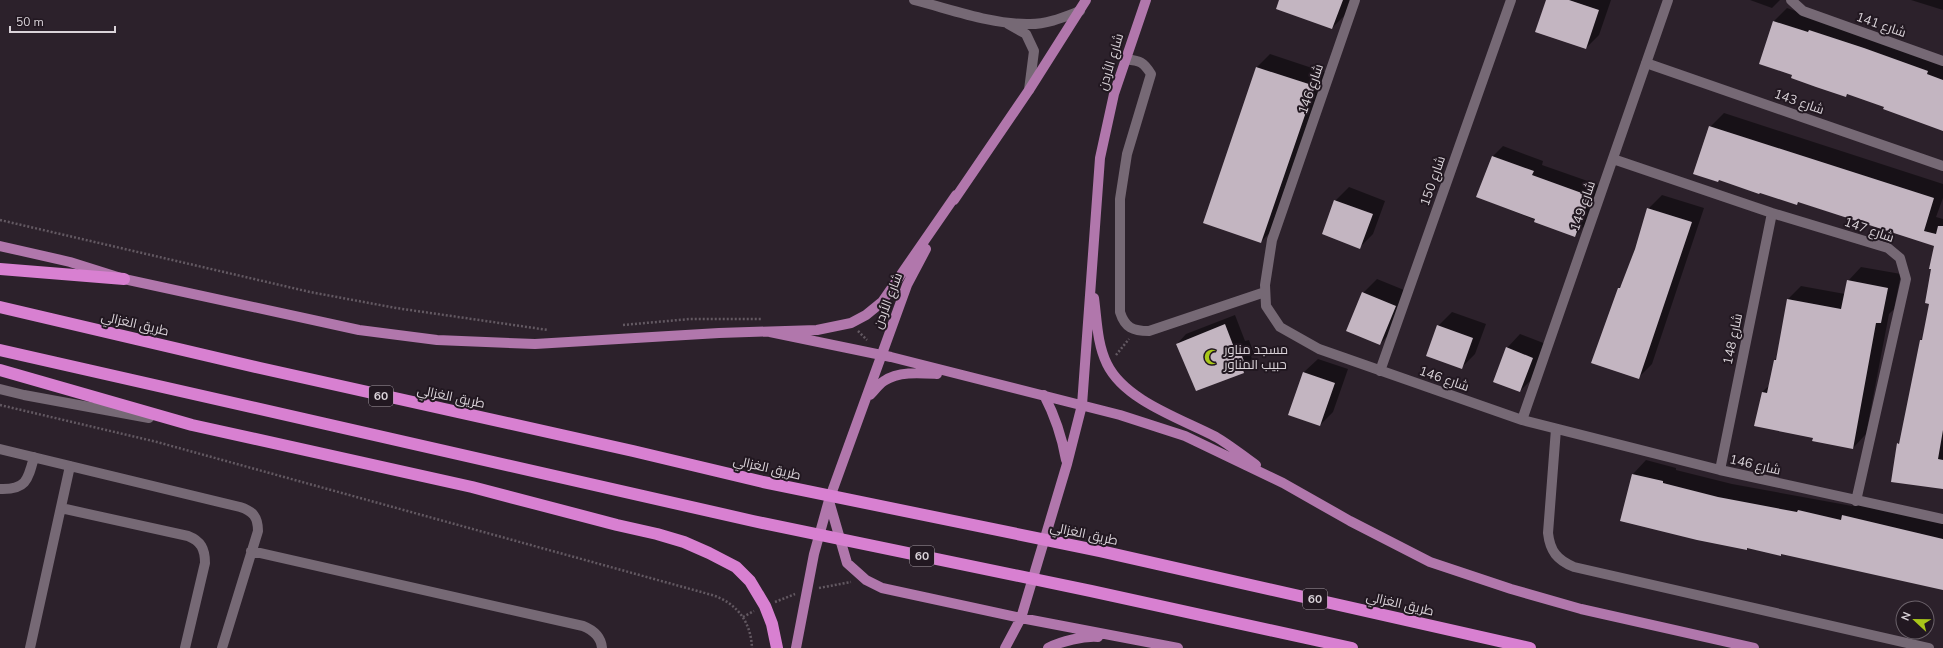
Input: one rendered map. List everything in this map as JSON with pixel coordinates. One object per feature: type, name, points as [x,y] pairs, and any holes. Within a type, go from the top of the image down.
[{"type":"highway","points":[[0,269],[124,279]]},
{"type":"highway","name":"طريق الغزالي","points":[[0,307],[260,368],[633,451],[763,482],[1100,551],[1530,648]]},
{"type":"highway","name":"60","points":[[0,350],[753,520],[1352,648]]},
{"type":"highway","points":[[0,370],[192,425],[472,487],[684,542],[736,567],[750,581],[766,606],[772,624],[777,648]]},
{"type":"highway","points":[[1230,621],[1318,648]]},
{"type":"main road","name":"شارع الأردن","points":[[796,648],[814,554],[829,500],[907,285],[956,196],[1029,90],[1086,0]]},
{"type":"main road","name":"شارع الأردن","points":[[1005,648],[1021,618],[1067,464],[1082,405],[1100,158],[1114,94],[1145,1]]},
{"type":"main road","points":[[0,246],[70,262],[124,279],[359,330],[423,339],[535,344],[719,333],[770,332],[834,328],[851,324],[866,315],[882,302],[956,196]]},
{"type":"main road","points":[[1091,274],[1101,351],[1107,365],[1121,383],[1152,407],[1217,438],[1283,483]]},
{"type":"main road","points":[[770,332],[882,355],[965,375],[1082,405],[1185,436],[1283,483],[1350,521],[1430,562],[1581,610],[1754,648]]},
{"type":"main road","points":[[867,398],[884,380],[900,375],[918,372],[965,375]]},
{"type":"main road","points":[[1044,395],[1055,417],[1063,440],[1067,464]]},
{"type":"main road","points":[[829,500],[847,564],[866,580],[882,588],[1021,618],[1178,648]]},
{"type":"main road","points":[[1048,648],[1058,643],[1092,636],[1130,639]]},
{"type":"street","points":[[914,0],[1006,23],[1031,24],[1053,21],[1080,11]]},
{"type":"street","name":"شارع 146","points":[[1355,0],[1272,240],[1265,292],[1266,306],[1280,327],[1319,349],[1522,420],[1720,470],[1943,519]]},
{"type":"street","name":"شارع 150","points":[[1380,371],[1511,0]]},
{"type":"street","name":"شارع 149","points":[[1522,420],[1668,0]]},
{"type":"street","name":"شارع 141","points":[[1791,0],[1803,11],[1943,60]]},
{"type":"street","points":[[1006,23],[1026,34],[1034,51],[1029,90]]},
{"type":"street","points":[[1125,59],[1140,61],[1146,65],[1151,74],[1127,154],[1120,199],[1120,312],[1123,322],[1136,331],[1149,331],[1265,292]]},
{"type":"street","name":"شارع 143","points":[[1646,63],[1943,166]]},
{"type":"street","name":"شارع 147","points":[[1613,159],[1772,213],[1888,248],[1900,258],[1904,267],[1906,278],[1856,501]]},
{"type":"street","name":"شارع 148","points":[[1720,470],[1772,213]]},
{"type":"street","points":[[0,389],[24,395],[192,425]]},
{"type":"street","points":[[1556,429],[1548,533],[1550,545],[1555,555],[1563,562],[1574,567],[1929,648]]},
{"type":"street","points":[[0,449],[248,509],[254,514],[258,522],[258,531],[222,648]]},
{"type":"street","points":[[0,489],[15,488],[22,485],[30,474],[34,457]]},
{"type":"street","points":[[30,648],[70,466]]},
{"type":"street","points":[[61,508],[196,539],[202,546],[205,554],[205,562],[185,648]]},
{"type":"street","points":[[251,551],[583,626],[592,630],[598,637],[602,648]]},
{"type":"path","points":[[0,220],[310,292],[396,308],[553,331]]},
{"type":"path","points":[[622,326],[690,319],[762,319]]},
{"type":"path","points":[[0,405],[156,442],[712,595],[730,603],[743,617],[751,637],[752,648]]},
{"type":"building","points":[[1279,0],[1343,0],[1332,29],[1276,9]]},
{"type":"building","points":[[1546,0],[1569,0],[1599,10],[1586,49],[1535,32]]},
{"type":"building","points":[[1773,21],[1808,32],[1809,30],[1864,48],[1928,71],[1927,74],[1943,80],[1943,131],[1883,109],[1884,107],[1847,94],[1846,97],[1816,87],[1791,78],[1792,75],[1759,64]]},
{"type":"building","points":[[1256,67],[1315,86],[1261,243],[1203,223]]},
{"type":"building","points":[[1709,126],[1934,198],[1924,231],[1936,234],[1938,226],[1943,226],[1943,430],[1938,459],[1943,460],[1943,489],[1891,482],[1897,443],[1899,444],[1920,340],[1922,340],[1929,304],[1925,303],[1931,269],[1929,269],[1934,246],[1798,202],[1797,205],[1719,180],[1718,182],[1693,174]]},
{"type":"building","points":[[1492,156],[1534,171],[1532,175],[1590,196],[1575,237],[1534,222],[1535,219],[1476,197]]},
{"type":"building","points":[[1334,200],[1373,214],[1360,249],[1322,234]]},
{"type":"building","points":[[1647,208],[1692,222],[1639,379],[1591,363],[1618,288],[1620,288],[1635,249]]},
{"type":"building","points":[[1847,280],[1888,288],[1881,323],[1876,323],[1853,449],[1812,441],[1813,438],[1754,426],[1762,392],[1767,393],[1774,360],[1776,360],[1787,299],[1841,309]]},
{"type":"building","points":[[1362,292],[1396,306],[1380,345],[1346,331]]},
{"type":"building","name":"مسجد مناور حبيب المناور","points":[[1225,324],[1235,350],[1239,348],[1245,364],[1242,366],[1244,373],[1196,391],[1176,344]]},
{"type":"building","points":[[1437,325],[1473,338],[1462,369],[1426,356]]},
{"type":"building","points":[[1506,347],[1533,358],[1520,392],[1493,382]]},
{"type":"building","points":[[1303,372],[1335,383],[1320,426],[1288,415]]},
{"type":"building","points":[[1632,474],[1663,481],[1663,483],[1718,497],[1797,512],[1798,510],[1841,520],[1842,515],[1943,539],[1943,590],[1781,554],[1781,556],[1747,548],[1747,550],[1697,540],[1620,521]]},
{"type":"place","name":"مسجد مناور حبيب المناور","points":[[1212,357]]}]
